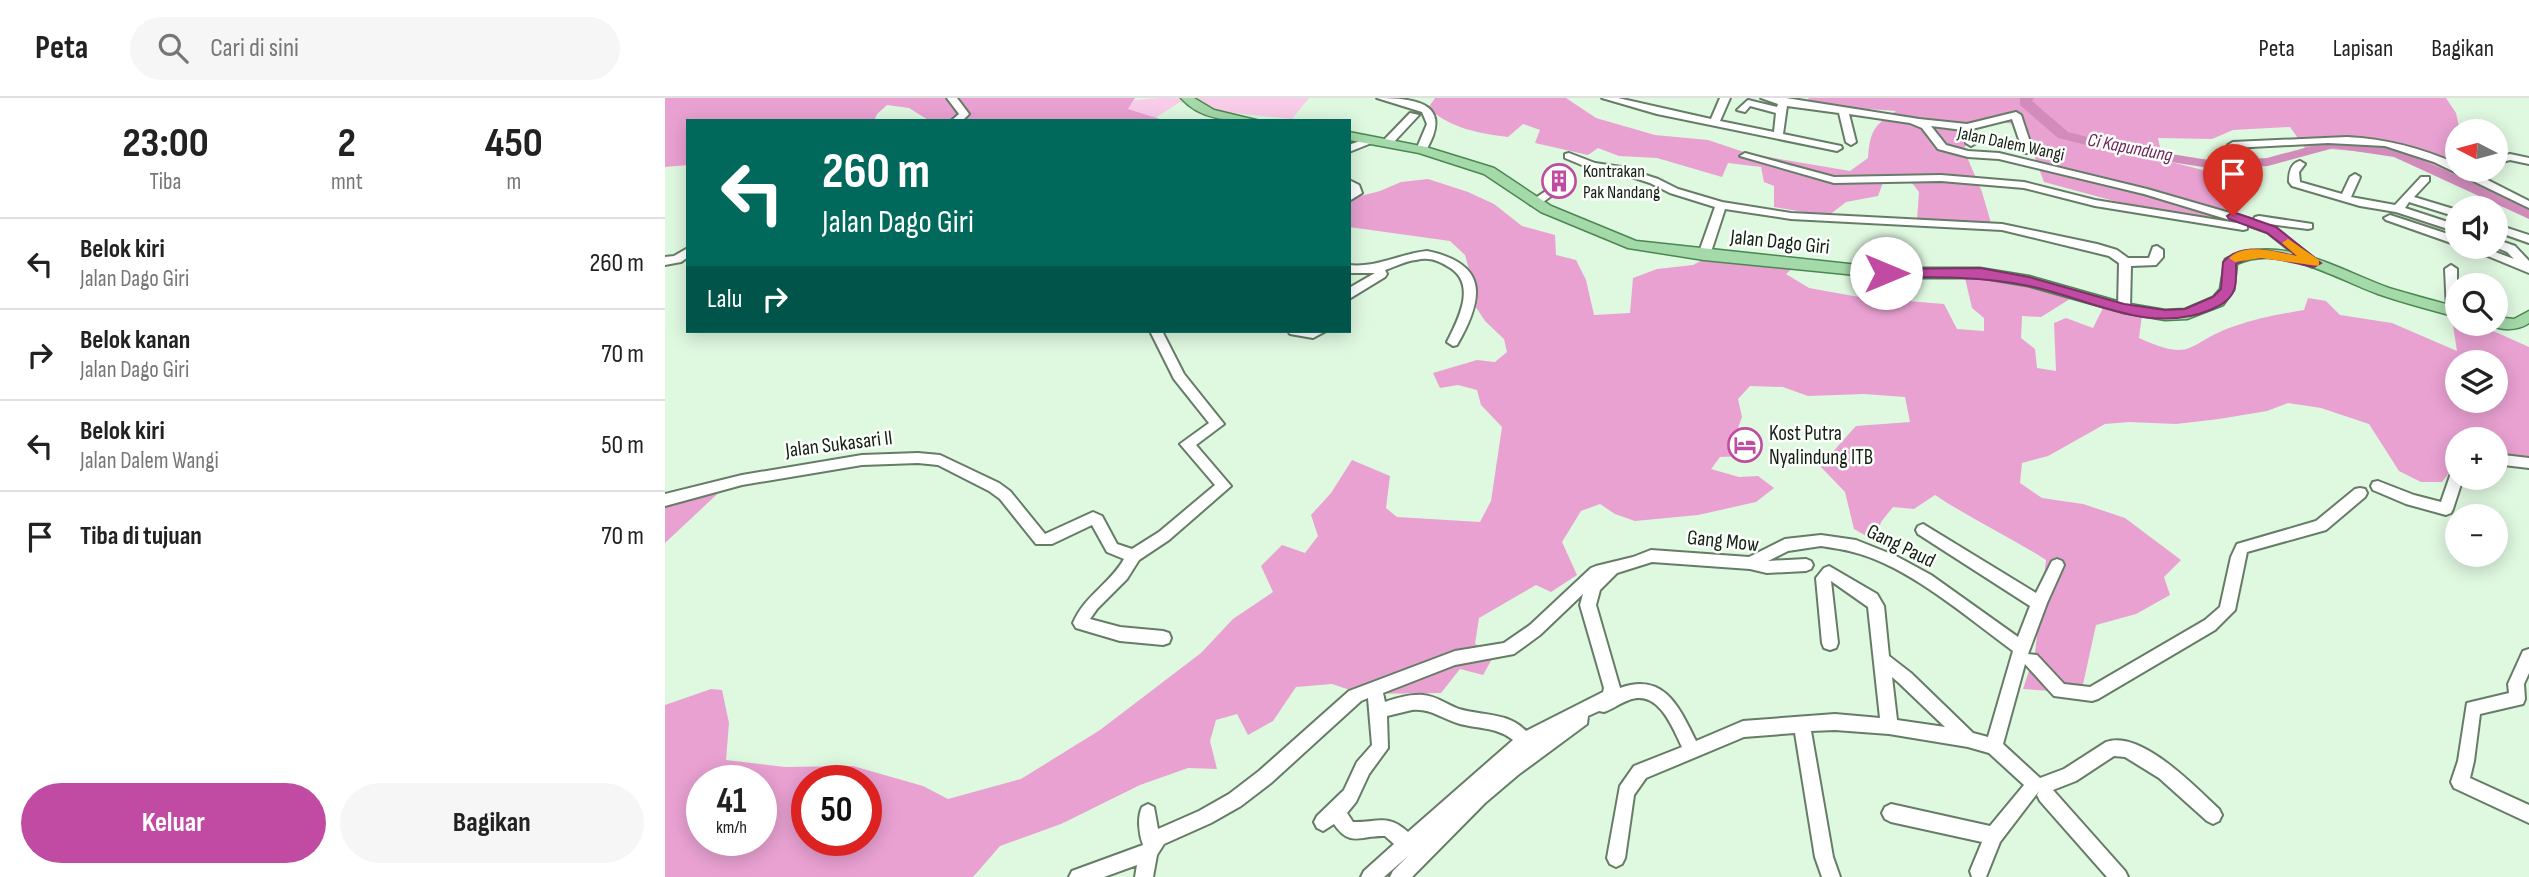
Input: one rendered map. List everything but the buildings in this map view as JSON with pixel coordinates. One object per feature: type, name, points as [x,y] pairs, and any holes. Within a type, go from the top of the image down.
[{"type":"main road","points":[[1187,98],[1199,109],[1210,114],[1241,119]]},
{"type":"main road","name":"Jalan Dago Giri","points":[[1351,136],[1421,150],[1489,170],[1530,200],[1568,220],[1633,245],[1704,255],[1886,273],[1980,273],[2029,281],[2124,309],[2165,315],[2187,314],[2218,301],[2227,290],[2227,269],[2230,262],[2242,254],[2261,254],[2314,263]]},
{"type":"main road","points":[[2314,263],[2386,292],[2445,309]]},
{"type":"main road","points":[[2508,323],[2517,324],[2529,316]]},
{"type":"street","points":[[952,98],[964,114],[958,119]]},
{"type":"street","points":[[1382,98],[1418,105],[1431,116],[1433,124],[1421,150]]},
{"type":"street","points":[[1607,98],[1837,148]]},
{"type":"street","points":[[1715,121],[1725,98]]},
{"type":"street","points":[[1766,98],[1782,104]]},
{"type":"street","points":[[1742,110],[1749,103],[1782,104],[1967,127],[2016,115],[2028,151]]},
{"type":"street","points":[[1778,136],[1782,104]]},
{"type":"street","points":[[1844,112],[1851,142]]},
{"type":"street","points":[[1387,143],[1414,115]]},
{"type":"street","name":"Jalan Dalem Wangi","points":[[1921,122],[1942,147],[1968,154],[1999,156],[2233,216],[2271,230],[2314,263]]},
{"type":"street","points":[[1967,127],[1971,143]]},
{"type":"street","points":[[1351,148],[1370,140]]},
{"type":"street","points":[[2233,145],[2321,140],[2385,143],[2445,162]]},
{"type":"street","points":[[1569,156],[1593,166],[1617,169],[1654,181],[1674,191],[1721,205],[1791,216],[2002,228],[2106,250],[2125,262],[2152,262],[2157,257],[2157,250]]},
{"type":"street","points":[[1745,156],[1834,180],[1941,178],[2024,185],[2095,203],[2244,227],[2290,244]]},
{"type":"street","points":[[2508,158],[2529,161]]},
{"type":"street","points":[[2300,164],[2294,172],[2296,184],[2394,214],[2445,237]]},
{"type":"street","points":[[2345,199],[2355,177]]},
{"type":"street","points":[[2394,214],[2425,178]]},
{"type":"street","points":[[2494,182],[2528,204]]},
{"type":"street","points":[[1351,184],[1357,193],[1351,197]]},
{"type":"street","points":[[1530,200],[1561,184]]},
{"type":"street","points":[[1530,200],[1541,187]]},
{"type":"street","points":[[2407,198],[2445,210]]},
{"type":"street","points":[[1704,255],[1721,205]]},
{"type":"street","points":[[2394,214],[2445,226]]},
{"type":"street","points":[[2233,216],[2308,226]]},
{"type":"street","points":[[2508,232],[2529,239]]},
{"type":"street","points":[[2508,248],[2529,268]]},
{"type":"street","points":[[665,261],[677,259],[686,253]]},
{"type":"street","points":[[1351,269],[1379,269],[1412,256],[1433,254],[1444,257],[1464,271],[1470,280],[1466,316],[1453,342]]},
{"type":"street","points":[[2505,259],[2529,268]]},
{"type":"street","points":[[2124,309],[2125,262]]},
{"type":"street","points":[[1351,293],[1381,274],[1379,269]]},
{"type":"street","points":[[2451,269],[2451,273]]},
{"type":"street","points":[[1157,333],[1179,376],[1217,424],[1187,444],[1224,486],[1164,536],[1133,556],[1125,572],[1095,600],[1081,624],[1120,634],[1163,638]]},
{"type":"street","name":"Jalan Sukasari II","points":[[665,500],[742,480],[796,470],[897,456],[929,459],[959,468],[994,487],[1005,495],[1041,540],[1047,540],[1093,519],[1097,520],[1112,548],[1133,556]]},
{"type":"street","points":[[2508,461],[2529,463]]},
{"type":"street","points":[[2378,486],[2411,500],[2446,509],[2452,490]]},
{"type":"street","name":"Gang Paud","points":[[1750,563],[1766,552],[1814,540],[1842,541],[1866,549],[1942,590],[2022,654],[2060,691],[2092,694],[2210,625],[2227,610],[2242,548],[2321,526],[2360,493]]},
{"type":"street","points":[[1923,530],[2039,603]]},
{"type":"street","name":"Gang Mow","points":[[1632,563],[1651,555],[1750,563],[1767,567],[1806,565]]},
{"type":"street","points":[[1077,877],[1151,848],[1163,835],[1205,817],[1235,800],[1265,777],[1355,696],[1455,658],[1508,649],[1535,631],[1589,577],[1606,568],[1632,563]]},
{"type":"street","points":[[1370,877],[1524,741],[1602,701],[1612,692],[1588,605],[1589,594],[1599,579],[1632,563]]},
{"type":"street","points":[[1994,747],[2039,603],[2057,565]]},
{"type":"street","points":[[1830,643],[1823,578],[1829,572],[1872,599],[1878,614],[1888,726]]},
{"type":"street","points":[[2529,656],[2516,684],[2517,699],[2473,708],[2466,761],[2460,782],[2529,814]]},
{"type":"street","points":[[1881,659],[1905,678],[1968,739]]},
{"type":"street","points":[[1323,822],[1350,796],[1363,768],[1380,748],[1379,711],[1374,687]]},
{"type":"street","points":[[1399,877],[1479,797],[1512,769],[1599,708],[1631,691],[1663,698],[1691,748]]},
{"type":"street","points":[[1379,711],[1410,703],[1428,702],[1459,716],[1511,727],[1524,741]]},
{"type":"street","points":[[1616,858],[1624,802],[1630,785],[1640,772],[1691,748],[1743,729],[1835,722],[1888,726],[1968,739],[1994,747],[2038,788],[2119,877]]},
{"type":"street","points":[[1802,726],[1823,857],[1831,877]]},
{"type":"street","points":[[1979,871],[1994,836],[2038,788],[2070,775],[2112,748],[2119,747],[2141,754],[2214,815]]},
{"type":"street","points":[[1339,809],[1338,815],[1348,830],[1387,827],[1393,829],[1407,844]]},
{"type":"street","points":[[1144,877],[1151,848],[1148,813]]},
{"type":"street","points":[[1891,813],[1994,836]]},
{"type":"shaded area","points":[[665,98],[1135,98],[1128,109],[1160,119],[927,119],[909,108],[887,105],[875,119],[686,119],[686,165],[665,167]]},
{"type":"shaded area","points":[[1309,98],[1292,119],[1205,110],[1180,102],[1155,118],[1127,109],[1135,100]]},
{"type":"shaded area","points":[[1435,98],[1566,98],[1596,118],[1655,135],[1708,140],[1750,154],[1850,171],[1868,158],[1870,141],[1875,130],[1896,111],[1811,105],[1808,98],[2446,98],[2457,119],[2445,119],[2445,178],[2401,155],[2317,148],[2307,151],[2290,127],[2233,130],[2212,139],[2158,138],[2163,160],[2203,170],[2255,174],[2250,188],[2232,201],[2214,224],[2162,214],[2044,182],[2023,126],[1994,122],[1974,132],[1964,150],[1982,192],[1991,223],[1917,220],[1919,192],[1905,174],[1884,180],[1878,196],[1846,202],[1828,216],[1774,207],[1774,186],[1764,182],[1761,167],[1728,163],[1722,177],[1657,158],[1619,156],[1598,148],[1588,155],[1535,143],[1540,130],[1523,124],[1508,137],[1476,132],[1446,121],[1428,108]]},
{"type":"shaded area","points":[[1428,179],[1494,204],[1522,226],[1555,235],[1556,255],[1576,260],[1586,280],[1594,315],[1630,313],[1633,278],[1657,269],[1693,265],[1708,257],[1795,266],[1786,274],[1809,288],[1859,297],[1944,304],[1957,329],[1984,331],[1984,318],[1972,308],[1965,278],[2005,280],[2073,297],[2041,317],[2022,316],[2021,338],[2035,349],[2037,368],[2056,371],[2054,323],[2066,318],[2093,328],[2103,308],[2142,315],[2139,338],[2157,346],[2182,350],[2243,323],[2304,310],[2308,298],[2326,301],[2340,315],[2392,323],[2455,350],[2445,350],[2445,413],[2508,413],[2508,350],[2457,350],[2455,336],[2504,336],[2529,347],[2529,457],[2508,454],[2508,427],[2445,427],[2445,478],[2442,482],[2421,482],[2399,471],[2369,424],[2321,408],[2288,403],[2267,411],[2176,424],[2105,424],[2048,456],[2022,463],[2020,483],[2042,498],[2083,504],[2125,518],[2181,560],[2164,577],[2170,595],[2136,614],[2096,625],[2082,689],[2023,689],[2035,653],[2046,560],[1935,495],[1914,509],[1893,507],[1881,522],[1875,541],[1854,529],[1845,492],[1820,466],[1856,426],[1910,422],[1905,397],[1864,394],[1808,396],[1783,387],[1750,386],[1738,399],[1742,417],[1738,428],[1753,436],[1743,456],[1720,457],[1711,469],[1739,477],[1758,476],[1774,488],[1756,502],[1698,515],[1635,521],[1615,514],[1600,504],[1581,511],[1562,542],[1577,575],[1551,592],[1536,585],[1479,618],[1475,644],[1496,652],[1483,675],[1460,669],[1441,693],[1362,694],[1332,684],[1296,687],[1273,721],[1248,735],[1237,714],[1216,720],[1210,741],[1217,769],[1188,768],[1140,785],[1061,824],[1000,846],[973,877],[665,877],[665,705],[711,689],[722,690],[729,723],[726,760],[768,765],[686,765],[686,856],[777,856],[777,766],[791,767],[791,856],[882,856],[882,774],[923,786],[948,799],[1021,779],[1100,730],[1201,653],[1233,619],[1273,592],[1261,566],[1282,545],[1305,553],[1318,536],[1311,515],[1331,493],[1352,460],[1390,476],[1386,508],[1397,517],[1480,522],[1491,501],[1502,427],[1481,405],[1477,390],[1458,385],[1440,388],[1433,373],[1477,360],[1495,362],[1507,352],[1504,339],[1485,321],[1470,298],[1470,273],[1465,255],[1450,241],[1351,227],[1351,198],[1401,182]]},
{"type":"shaded area","points":[[729,483],[665,543],[665,500]]},
{"type":"waterway","name":"Ci Kapundung","points":[[2027,98],[2025,102],[2063,135],[2127,151],[2215,165],[2268,162],[2334,144],[2397,153],[2529,214]]},
{"type":"slow traffic","points":[[2235,258],[2242,254],[2261,254],[2314,263],[2288,243]]},
{"type":"place","name":"Kontrakan Pak Nandang","points":[[1559,181]]},
{"type":"place","name":"Kost Putra Nyalindung ITB","points":[[1745,445]]},
{"type":"route","points":[[1886,273],[1980,273],[2029,281],[2124,309],[2165,315],[2187,314],[2218,301],[2227,290],[2227,269],[2230,262],[2242,254],[2294,258],[2314,263],[2271,230],[2233,216]]}]
